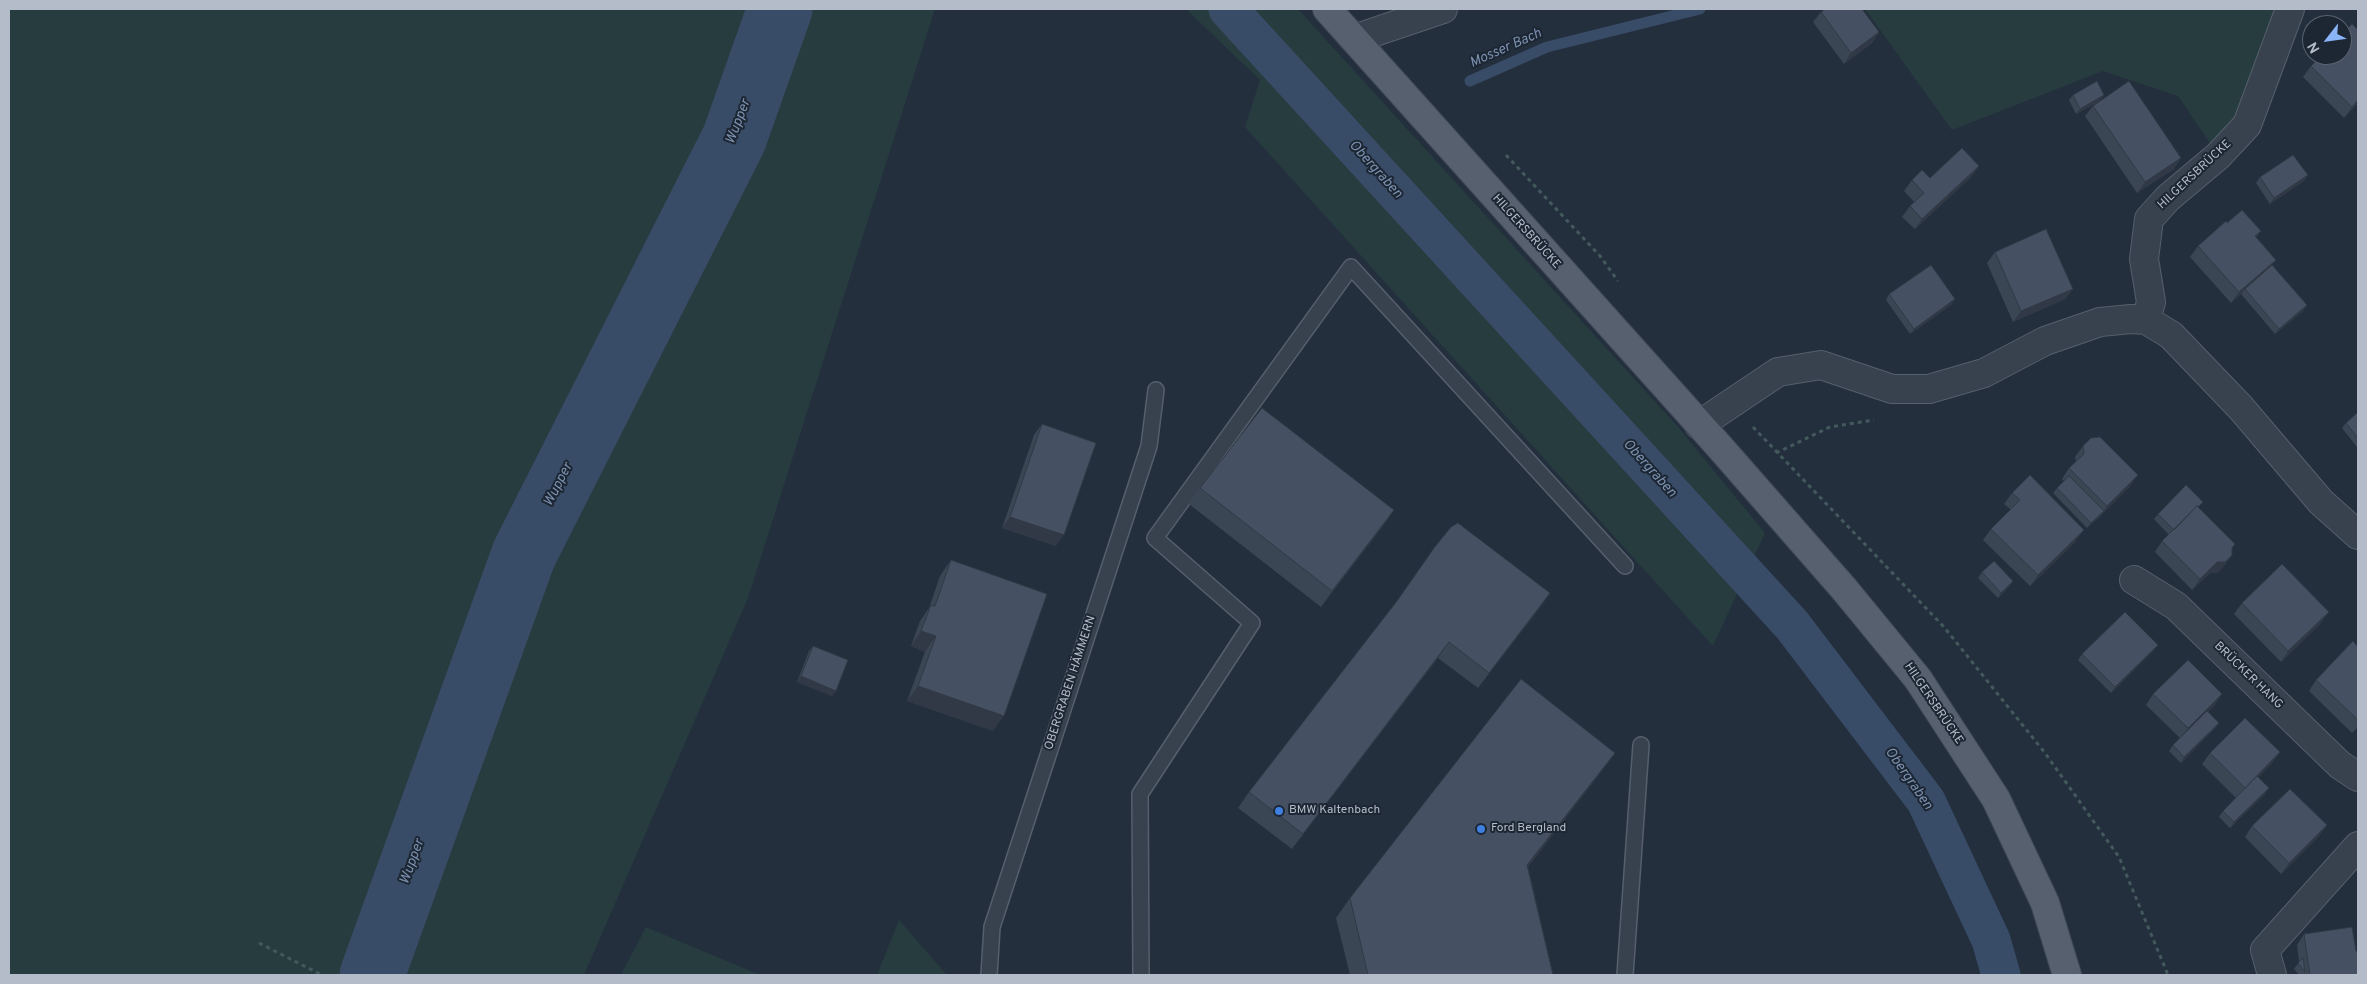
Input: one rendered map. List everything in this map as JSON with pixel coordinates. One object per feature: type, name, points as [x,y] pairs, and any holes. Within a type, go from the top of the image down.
[{"type":"main road","name":"HILGERSBRÜCKE","points":[[1327,9],[1845,590],[1918,679],[1996,799],[2045,903],[2067,975]]},
{"type":"street","points":[[1354,39],[1443,9]]},
{"type":"street","name":"HILGERSBRÜCKE","points":[[2146,320],[2150,302],[2144,259],[2150,219],[2168,198],[2218,156],[2247,126],[2290,9]]},
{"type":"street","points":[[1699,425],[1778,372],[1821,365],[1892,390],[1929,389],[1984,373],[2045,341],[2100,322],[2131,319],[2146,320],[2171,336],[2241,408],[2321,502],[2358,536]]},
{"type":"street","name":"BRÜCKER HANG","points":[[2134,580],[2176,606],[2340,765],[2358,778]]},
{"type":"street","points":[[2272,975],[2265,950],[2358,846]]},
{"type":"lane","points":[[1141,975],[1140,794],[1252,624],[1155,538],[1352,267],[1625,566]]},
{"type":"lane","name":"OBERGRABEN HÄMMERN","points":[[989,975],[992,926],[1148,446],[1156,390]]},
{"type":"lane","points":[[1625,975],[1641,744]]},
{"type":"path","points":[[1776,452],[1830,428],[1878,419]]},
{"type":"path","points":[[258,944],[322,975]]},
{"type":"green space","points":[[9,9],[935,9],[748,598],[584,975],[9,975]]},
{"type":"green space","points":[[1186,9],[1298,9],[1679,428],[1765,533],[1713,646],[1245,127],[1260,80]]},
{"type":"green space","points":[[1865,9],[2277,9],[2236,119],[2214,149],[2178,96],[2103,71],[1952,130]]},
{"type":"green space","points":[[899,920],[946,974],[947,975],[877,975]]},
{"type":"green space","points":[[646,927],[760,975],[621,975]]},
{"type":"building","points":[[1825,9],[1862,9],[1879,32],[1851,53],[1821,12]]},
{"type":"building","points":[[2352,24],[2358,28],[2358,100],[2352,107],[2311,66],[2352,65]]},
{"type":"building","points":[[2097,81],[2104,95],[2080,109],[2073,95]]},
{"type":"building","points":[[2129,81],[2181,158],[2145,182],[2093,106]]},
{"type":"building","points":[[1962,148],[1979,166],[1922,219],[1910,206],[1924,193],[1912,180],[1922,170],[1930,178]]},
{"type":"building","points":[[2293,155],[2308,175],[2274,198],[2260,177]]},
{"type":"building","points":[[2242,210],[2261,231],[2255,236],[2276,260],[2239,292],[2198,246],[2226,221],[2227,223]]},
{"type":"building","points":[[2046,229],[2073,289],[2021,311],[1995,252]]},
{"type":"building","points":[[1931,265],[1955,299],[1914,329],[1889,294]]},
{"type":"building","points":[[2272,265],[2307,305],[2279,329],[2245,289]]},
{"type":"building","points":[[1262,408],[1394,510],[1332,591],[1200,488]]},
{"type":"building","points":[[2358,412],[2358,438],[2346,423]]},
{"type":"building","points":[[1042,424],[1096,443],[1064,535],[1010,517]]},
{"type":"building","points":[[2100,437],[2138,475],[2107,506],[2069,468],[2084,454],[2083,446],[2091,438]]},
{"type":"building","points":[[2030,475],[2084,530],[2038,575],[1991,529],[2020,500],[2012,493]]},
{"type":"building","points":[[2069,476],[2104,511],[2091,523],[2057,488]]},
{"type":"building","points":[[2186,485],[2203,502],[2174,530],[2158,514]]},
{"type":"building","points":[[2197,506],[2235,544],[2232,548],[2232,555],[2225,562],[2217,562],[2200,579],[2162,541]]},
{"type":"building","points":[[1458,523],[1550,593],[1489,673],[1449,642],[1303,834],[1249,792],[1397,601],[1434,548],[1451,527]]},
{"type":"building","points":[[951,560],[1047,594],[1004,716],[918,686],[936,636],[921,631],[931,605],[935,606]]},
{"type":"building","points":[[1994,561],[2013,581],[2001,593],[1982,572]]},
{"type":"building","points":[[2282,564],[2329,612],[2288,651],[2242,603]]},
{"type":"building","points":[[2125,612],[2158,645],[2115,687],[2082,654]]},
{"type":"building","points":[[2353,641],[2358,647],[2358,720],[2316,680]]},
{"type":"building","points":[[813,646],[848,660],[836,691],[801,676]]},
{"type":"building","points":[[2188,660],[2222,694],[2188,728],[2153,694]]},
{"type":"building","name":"Ford Bergland","points":[[1521,679],[1615,753],[1527,865],[1553,975],[1368,975],[1350,898]]},
{"type":"building","points":[[2207,711],[2219,723],[2184,757],[2173,745]]},
{"type":"building","points":[[2245,718],[2280,752],[2245,788],[2210,753]]},
{"type":"building","points":[[2257,776],[2269,788],[2234,822],[2223,811]]},
{"type":"building","points":[[2290,789],[2327,825],[2289,863],[2252,826]]},
{"type":"building","points":[[2352,927],[2358,953],[2358,975],[2310,975],[2304,934]]},
{"type":"building","points":[[2303,958],[2305,972],[2298,963]]},
{"type":"waterway","name":"Wupper","points":[[372,975],[524,554],[734,139],[780,9]]},
{"type":"waterway","name":"Obergraben","points":[[1228,9],[1792,625],[1926,801],[1991,940],[2001,975]]},
{"type":"waterway","name":"Mosser Bach","points":[[1470,81],[1547,47],[1700,9]]},
{"type":"place","name":"BMW Kaltenbach","points":[[1279,811]]},
{"type":"place","name":"Ford Bergland","points":[[1481,829]]}]
